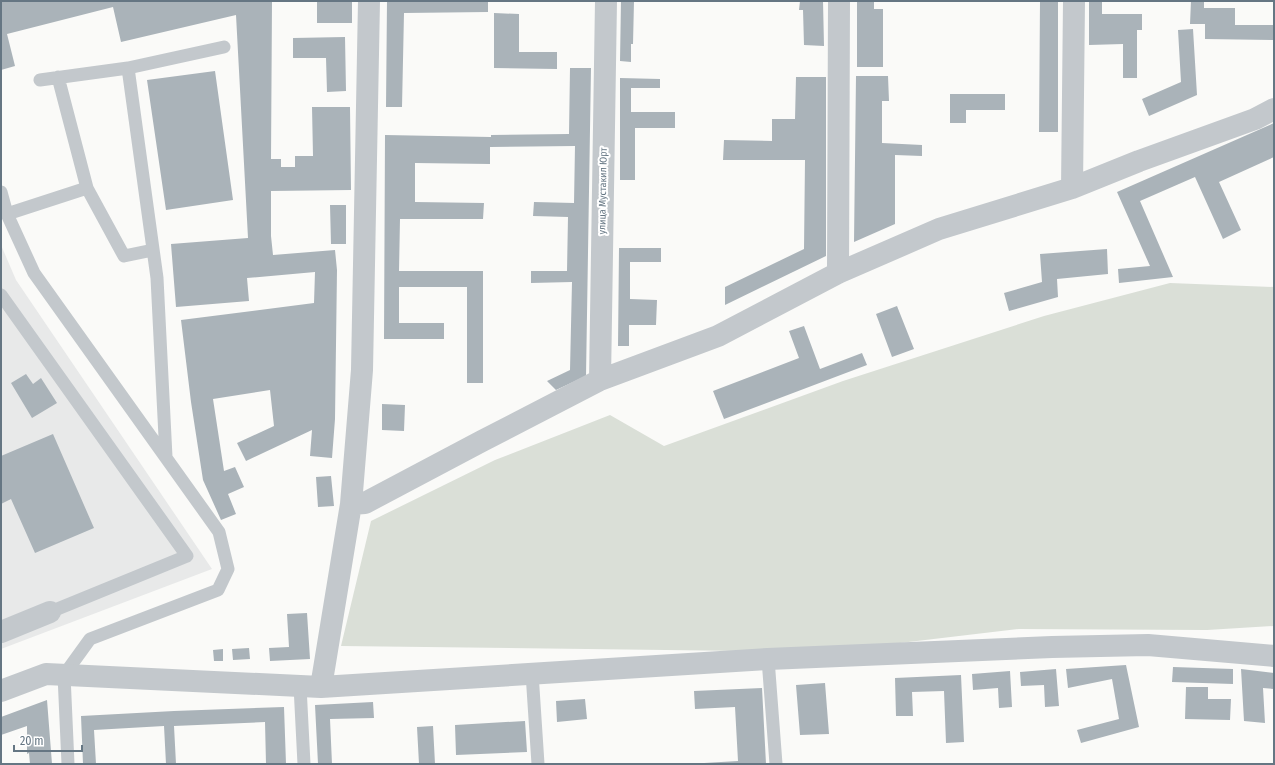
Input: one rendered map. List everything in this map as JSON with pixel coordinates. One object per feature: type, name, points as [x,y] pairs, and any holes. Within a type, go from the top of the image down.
[{"type":"street","points":[[311,687],[351,504],[362,370],[369,1]]},
{"type":"street","name":"улица Мустакил Юрт","points":[[600,380],[606,1]]},
{"type":"street","points":[[838,1],[838,273]]},
{"type":"street","points":[[1072,188],[1074,1]]},
{"type":"street","points":[[351,504],[365,503],[600,380],[718,336],[838,273],[939,229],[1072,188],[1139,161],[1255,119],[1274,109]]},
{"type":"street","points":[[1,632],[50,612]]},
{"type":"street","points":[[1,691],[46,674],[311,687],[768,659],[1052,647],[1148,645],[1274,656]]},
{"type":"lane","points":[[40,80],[128,68],[224,47]]},
{"type":"lane","points":[[128,68],[157,278],[166,457]]},
{"type":"lane","points":[[58,77],[87,188],[124,256],[153,250]]},
{"type":"lane","points":[[7,214],[87,188]]},
{"type":"lane","points":[[1,192],[7,214],[34,273],[218,532],[228,569],[218,590],[90,639],[64,675],[68,764]]},
{"type":"lane","points":[[1,295],[187,556],[50,612]]},
{"type":"lane","points":[[768,659],[776,764]]},
{"type":"lane","points":[[532,673],[538,764]]},
{"type":"lane","points":[[304,764],[311,687]]},
{"type":"shaded area","points":[[1,245],[16,280],[212,569],[1,649]]},
{"type":"shaded area","points":[[1170,283],[1274,287],[1274,626],[1207,630],[1019,629],[824,652],[341,646],[371,521],[495,460],[610,415],[664,446],[843,381],[1044,316]]},
{"type":"building","points":[[1,1],[272,1],[271,159],[281,159],[281,167],[295,167],[295,156],[313,156],[312,107],[350,107],[351,190],[271,191],[271,236],[273,255],[335,250],[337,270],[335,419],[332,458],[310,456],[312,430],[246,461],[237,443],[274,426],[270,390],[213,399],[224,471],[235,467],[244,487],[228,494],[236,514],[221,520],[203,480],[191,402],[181,320],[314,303],[315,272],[247,278],[249,301],[176,307],[171,244],[248,238],[236,15],[121,42],[113,7],[7,34],[15,66],[1,70]]},
{"type":"building","points":[[317,1],[352,1],[352,23],[317,23]]},
{"type":"building","points":[[387,1],[488,1],[488,12],[404,13],[402,107],[386,107]]},
{"type":"building","points":[[621,1],[634,1],[631,62],[620,61]]},
{"type":"building","points":[[800,1],[823,1],[824,46],[804,45],[803,10],[799,10]]},
{"type":"building","points":[[857,1],[874,1],[874,9],[883,9],[883,67],[857,67]]},
{"type":"building","points":[[1040,1],[1058,1],[1058,132],[1039,132]]},
{"type":"building","points":[[1089,1],[1102,1],[1102,14],[1142,14],[1142,30],[1137,30],[1137,78],[1123,78],[1123,44],[1089,45]]},
{"type":"building","points":[[1191,1],[1204,1],[1204,8],[1235,8],[1235,25],[1274,25],[1274,40],[1205,39],[1205,24],[1190,24]]},
{"type":"building","points":[[494,13],[519,14],[519,52],[557,52],[557,69],[494,68]]},
{"type":"building","points":[[1193,29],[1197,95],[1149,116],[1142,99],[1181,82],[1178,30]]},
{"type":"building","points":[[345,37],[346,91],[327,92],[326,58],[293,58],[293,38]]},
{"type":"building","points":[[570,68],[591,68],[586,376],[556,390],[547,381],[570,370],[572,282],[531,283],[531,271],[567,271],[568,217],[533,216],[534,202],[574,203],[575,146],[490,147],[490,164],[415,163],[415,202],[484,203],[483,219],[400,219],[399,271],[483,271],[483,383],[467,383],[467,287],[399,287],[399,323],[444,323],[444,339],[384,339],[385,135],[491,137],[491,135],[569,134]]},
{"type":"building","points":[[215,71],[233,200],[166,210],[147,80]]},
{"type":"building","points":[[856,76],[888,76],[889,101],[882,101],[882,143],[922,145],[922,156],[895,155],[895,224],[854,242]]},
{"type":"building","points":[[796,77],[826,77],[826,256],[725,305],[725,287],[804,249],[805,160],[723,160],[724,140],[772,141],[772,119],[795,119]]},
{"type":"building","points":[[620,78],[660,79],[660,88],[631,88],[631,112],[675,112],[675,128],[635,128],[635,180],[620,180]]},
{"type":"building","points":[[950,94],[1005,94],[1005,110],[966,110],[966,123],[950,123]]},
{"type":"building","points":[[1274,123],[1274,157],[1219,182],[1241,230],[1223,239],[1195,177],[1140,201],[1173,277],[1119,283],[1118,269],[1150,266],[1117,192]]},
{"type":"building","points":[[330,205],[346,205],[346,244],[331,244]]},
{"type":"building","points":[[619,248],[661,248],[661,262],[630,262],[630,299],[657,300],[656,325],[629,325],[629,346],[618,346]]},
{"type":"building","points":[[1107,249],[1108,274],[1057,279],[1058,297],[1009,311],[1004,293],[1042,282],[1040,254]]},
{"type":"building","points":[[897,306],[914,349],[892,357],[876,314]]},
{"type":"building","points":[[804,326],[820,369],[862,353],[867,365],[724,419],[713,391],[799,358],[789,331]]},
{"type":"building","points":[[26,374],[33,384],[41,378],[57,403],[32,418],[11,383]]},
{"type":"building","points":[[382,404],[405,405],[404,431],[382,430]]},
{"type":"building","points":[[53,434],[94,528],[35,553],[11,499],[1,504],[1,456]]},
{"type":"building","points":[[331,476],[334,506],[318,507],[316,477]]},
{"type":"building","points":[[307,613],[310,659],[270,661],[269,648],[289,647],[287,614]]},
{"type":"building","points":[[249,648],[250,659],[233,660],[232,649]]},
{"type":"building","points":[[223,649],[223,661],[214,661],[213,650]]},
{"type":"building","points":[[1126,665],[1139,727],[1081,743],[1077,730],[1119,719],[1112,679],[1068,688],[1066,669]]},
{"type":"building","points":[[1173,667],[1233,669],[1233,684],[1172,682]]},
{"type":"building","points":[[1056,669],[1059,706],[1045,707],[1044,685],[1021,686],[1020,672]]},
{"type":"building","points":[[1241,669],[1274,673],[1274,689],[1263,688],[1265,723],[1244,721]]},
{"type":"building","points":[[1010,671],[1012,707],[999,708],[998,688],[973,690],[972,674]]},
{"type":"building","points":[[961,675],[964,742],[946,743],[944,691],[912,692],[913,716],[896,716],[895,678]]},
{"type":"building","points":[[825,683],[829,734],[800,735],[796,685]]},
{"type":"building","points":[[1186,687],[1208,687],[1208,699],[1231,699],[1230,720],[1185,719]]},
{"type":"building","points":[[762,688],[766,764],[704,764],[738,761],[735,707],[695,709],[694,691]]},
{"type":"building","points":[[585,699],[587,719],[557,722],[556,701]]},
{"type":"building","points":[[47,700],[52,764],[30,764],[29,753],[27,754],[27,726],[1,735],[1,717]]},
{"type":"building","points":[[373,702],[374,718],[330,719],[332,764],[318,764],[315,705]]},
{"type":"building","points":[[284,707],[286,764],[266,764],[265,722],[174,726],[176,764],[166,764],[164,726],[94,730],[96,764],[83,764],[81,716]]},
{"type":"building","points":[[525,721],[527,752],[456,755],[455,725]]},
{"type":"building","points":[[433,726],[435,764],[419,764],[417,727]]}]
